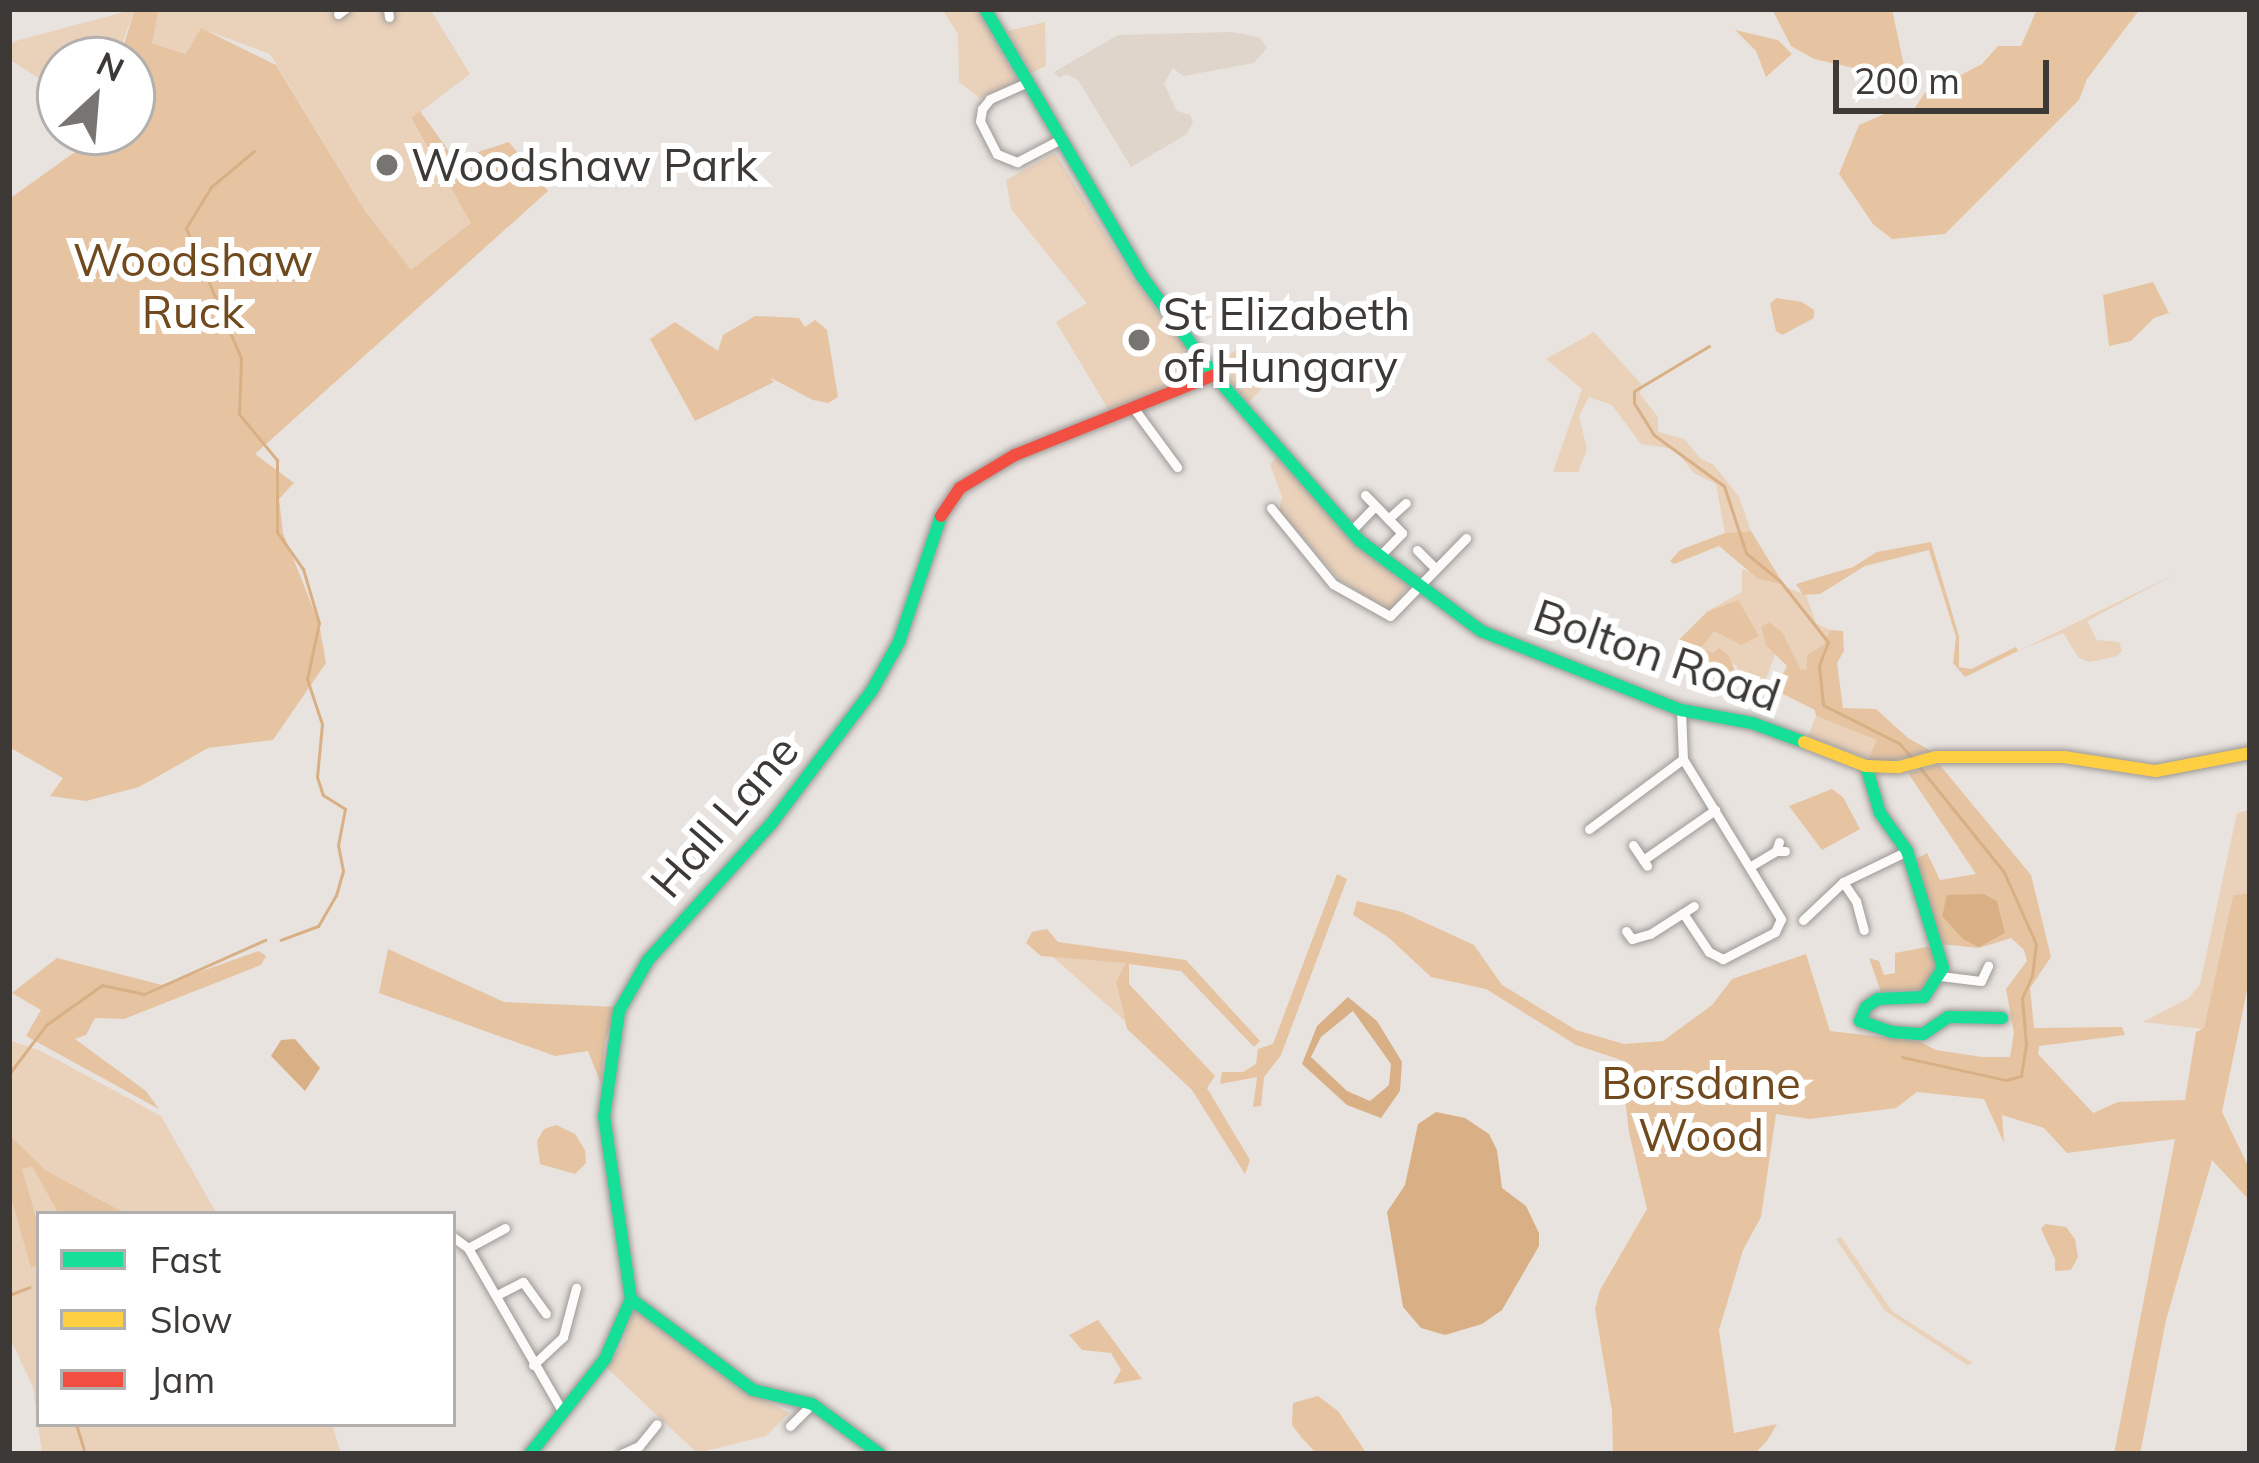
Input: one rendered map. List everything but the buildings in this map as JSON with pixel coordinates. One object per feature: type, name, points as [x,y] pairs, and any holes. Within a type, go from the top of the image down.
[{"type":"street","name":"Bolton Road","points":[[985,9],[1143,278],[1214,375],[1350,532],[1481,631],[1681,710],[1752,723],[1866,766],[1891,768],[1931,758],[2063,757],[2156,771],[2250,753]]},
{"type":"street","points":[[1028,82],[990,99],[982,110],[980,121],[997,154],[1017,162],[1059,140]]},
{"type":"street","name":"Hall Lane","points":[[631,1299],[604,1117],[612,1032],[631,988],[664,939],[806,780],[889,665],[928,543],[960,488],[1015,455],[1214,375]]},
{"type":"street","points":[[1136,410],[1177,467]]},
{"type":"street","points":[[1365,495],[1402,533],[1378,556]]},
{"type":"street","points":[[1388,519],[1406,503]]},
{"type":"street","points":[[1350,532],[1376,506]]},
{"type":"street","points":[[1271,508],[1334,584],[1390,616],[1466,538]]},
{"type":"street","points":[[1417,550],[1434,567]]},
{"type":"street","points":[[1681,710],[1683,759],[1778,909],[1780,922],[1775,932],[1723,959],[1709,952],[1683,913]]},
{"type":"street","points":[[1589,829],[1683,759]]},
{"type":"street","points":[[1866,766],[1880,813],[1907,851],[1940,951],[1940,976],[1924,997],[1872,1001],[1860,1021],[1892,1032],[1923,1034],[1948,1017],[2002,1018]]},
{"type":"street","points":[[1633,844],[1645,863],[1715,810]]},
{"type":"street","points":[[1751,866],[1780,848]]},
{"type":"street","points":[[1798,919],[1843,882],[1907,851]]},
{"type":"street","points":[[1843,882],[1858,907],[1864,930]]},
{"type":"street","points":[[1628,938],[1655,932],[1694,906]]},
{"type":"street","points":[[1940,976],[1972,983],[1983,979],[1988,966]]},
{"type":"street","points":[[1971,997],[1972,983]]},
{"type":"street","points":[[468,1248],[506,1228]]},
{"type":"street","points":[[456,1239],[468,1248],[497,1295],[562,1411]]},
{"type":"street","points":[[497,1295],[523,1282],[546,1314]]},
{"type":"street","points":[[533,1365],[563,1337],[576,1288]]},
{"type":"street","points":[[530,1454],[615,1343],[631,1299],[753,1390],[808,1404],[880,1454]]},
{"type":"street","points":[[790,1426],[808,1404]]},
{"type":"street","points":[[621,1454],[654,1433]]},
{"type":"shaded area","points":[[135,9],[125,36],[36,36],[36,76],[9,59],[9,45],[16,41]]},
{"type":"shaded area","name":"Woodshaw Park","points":[[159,9],[430,9],[470,74],[411,119],[472,223],[411,271],[365,211],[270,54],[202,29],[187,54],[156,44]]},
{"type":"shaded area","points":[[977,9],[1018,81],[980,98],[959,82],[958,34],[944,12]]},
{"type":"shaded area","points":[[1045,22],[1046,66],[1031,73],[1007,31]]},
{"type":"shaded area","points":[[1231,32],[1259,37],[1267,48],[1254,63],[1183,76],[1173,68],[1164,84],[1177,111],[1190,115],[1193,122],[1187,134],[1131,167],[1078,80],[1066,74],[1059,78],[1054,72],[1118,35]]},
{"type":"shaded area","points":[[1055,153],[1132,278],[1206,373],[1110,412],[1056,322],[1087,303],[1011,209],[1006,180]]},
{"type":"shaded area","points":[[1594,332],[1641,384],[1640,394],[1658,417],[1658,432],[1684,439],[1701,459],[1714,465],[1739,497],[1751,531],[1725,533],[1716,484],[1694,473],[1675,449],[1641,444],[1612,405],[1589,397],[1579,416],[1587,449],[1578,472],[1553,472],[1582,389],[1546,359]]},
{"type":"shaded area","points":[[1240,348],[1269,381],[1248,403],[1215,362]]},
{"type":"shaded area","points":[[1277,457],[1346,534],[1409,583],[1395,606],[1388,610],[1340,580],[1279,510],[1282,497],[1270,464]]},
{"type":"shaded area","points":[[1742,569],[1806,595],[1816,623],[1830,630],[1823,645],[1807,655],[1808,669],[1801,670],[1783,633],[1763,687],[1739,680],[1737,666],[1679,640],[1708,611],[1742,592]]},
{"type":"shaded area","points":[[2177,573],[2087,621],[2097,640],[2119,642],[2122,651],[2117,656],[2090,662],[2079,658],[2063,633],[2018,651]]},
{"type":"shaded area","points":[[1816,716],[1878,740],[1877,746],[1868,758],[1808,736]]},
{"type":"shaded area","points":[[2250,810],[2250,893],[2233,895],[2204,1029],[2143,1022],[2189,998],[2200,984],[2237,813]]},
{"type":"shaded area","points":[[1984,894],[1997,901],[2005,933],[1979,947],[1964,940],[1942,916],[1947,895]]},
{"type":"shaded area","points":[[1053,957],[1130,960],[1116,982],[1125,1021]]},
{"type":"shaded area","points":[[1348,997],[1377,1021],[1402,1062],[1400,1091],[1381,1118],[1347,1105],[1302,1064],[1317,1026]],"holes":[[[1353,1011],[1391,1064],[1389,1085],[1370,1101],[1347,1091],[1311,1057],[1321,1037]]]},
{"type":"shaded area","points":[[295,1039],[320,1068],[305,1091],[271,1056],[281,1040]]},
{"type":"shaded area","points":[[9,1040],[41,1051],[161,1116],[215,1211],[36,1211],[36,1409],[33,1387],[9,1336]]},
{"type":"shaded area","points":[[1436,1112],[1465,1118],[1489,1134],[1497,1150],[1502,1188],[1526,1206],[1539,1233],[1539,1246],[1502,1310],[1482,1324],[1445,1335],[1421,1328],[1403,1307],[1387,1212],[1405,1185],[1418,1124]]},
{"type":"shaded area","points":[[1841,1237],[1892,1311],[1973,1363],[1967,1365],[1885,1311],[1836,1239]]},
{"type":"shaded area","points":[[634,1306],[752,1393],[789,1413],[766,1436],[697,1453],[606,1367],[622,1346]]},
{"type":"shaded area","points":[[38,1427],[333,1427],[341,1454],[42,1454]]},
{"type":"green space","name":"Woodshaw Ruck","points":[[135,9],[159,9],[153,36],[127,36]]},
{"type":"green space","points":[[1772,9],[1892,9],[1907,80],[1814,59],[1791,46]]},
{"type":"green space","points":[[2037,9],[2140,9],[2087,79],[2079,100],[1945,234],[1892,239],[1873,224],[1839,174],[1859,125],[1891,111],[1913,111],[1924,94],[1982,64],[1998,46],[2021,46]]},
{"type":"green space","name":"Woodshaw Ruck","points":[[201,28],[276,65],[365,211],[411,270],[471,223],[411,118],[420,111],[453,157],[478,168],[483,160],[478,152],[509,142],[548,191],[255,454],[294,483],[279,499],[283,533],[319,623],[326,663],[273,740],[208,748],[139,787],[86,801],[50,796],[63,778],[9,747],[9,199],[70,156],[156,156],[156,44],[186,54]]},
{"type":"green space","points":[[1735,30],[1778,40],[1792,54],[1766,77],[1756,51]]},
{"type":"green space","points":[[2153,282],[2169,313],[2154,318],[2131,341],[2109,346],[2103,295]]},
{"type":"green space","points":[[1776,298],[1802,302],[1814,310],[1814,318],[1782,335],[1776,331],[1770,304]]},
{"type":"green space","points":[[755,316],[799,318],[805,327],[815,320],[827,330],[838,397],[828,403],[813,400],[769,377],[774,382],[695,421],[650,339],[675,322],[718,351],[723,335]]},
{"type":"green space","points":[[1751,531],[1784,585],[1757,578],[1719,546],[1674,564],[1670,561],[1680,550],[1725,533]]},
{"type":"green space","points":[[1931,542],[1959,636],[1959,667],[1971,669],[2016,647],[2018,651],[1965,677],[1953,663],[1956,637],[1929,550],[1865,566],[1820,594],[1803,595],[1796,584],[1853,567],[1877,552]]},
{"type":"green space","points":[[1738,600],[1759,636],[1741,645],[1714,631],[1701,648],[1713,653],[1719,648],[1728,655],[1739,680],[1709,672],[1679,640],[1707,612]]},
{"type":"green space","points":[[1769,622],[1783,633],[1801,670],[1807,669],[1807,655],[1823,645],[1830,630],[1843,631],[1844,651],[1837,663],[1843,708],[1876,709],[1908,738],[1931,751],[1892,761],[1868,760],[1877,740],[1816,716],[1815,710],[1775,690],[1787,666],[1766,645],[1761,627]]},
{"type":"green space","name":"Borsdane Wood","points":[[1939,764],[2031,875],[2051,957],[2030,988],[2034,1028],[2122,1027],[2125,1035],[2039,1046],[2038,1054],[2093,1113],[2118,1102],[2185,1100],[2196,1032],[2204,1028],[2233,895],[2250,893],[2250,976],[2222,1112],[2250,1170],[2250,1201],[2212,1160],[2166,1320],[2140,1454],[2114,1454],[2175,1139],[2067,1153],[2044,1128],[2002,1115],[2004,1143],[1984,1099],[1917,1092],[1896,1108],[1810,1119],[1776,1114],[1761,1217],[1743,1250],[1719,1330],[1734,1433],[1777,1424],[1767,1441],[1754,1454],[1613,1454],[1612,1411],[1595,1309],[1600,1290],[1647,1209],[1629,1132],[1622,1075],[1627,1062],[1576,1045],[1486,989],[1431,977],[1388,937],[1353,915],[1357,901],[1402,912],[1474,945],[1502,985],[1576,1030],[1624,1044],[1663,1041],[1712,1005],[1732,979],[1806,954],[1830,1031],[1918,1041],[1936,1050],[1982,1057],[2010,1057],[2014,1033],[2006,989],[2027,961],[2024,950],[2011,938],[1979,948],[1940,944],[1913,861],[1927,853],[1940,880],[1976,874],[1908,773]]},
{"type":"green space","points":[[1832,789],[1843,797],[1860,829],[1822,850],[1789,806]]},
{"type":"green space","points":[[1337,874],[1347,879],[1281,1055],[1264,1077],[1261,1106],[1253,1107],[1257,1077],[1220,1084],[1222,1072],[1243,1072],[1256,1064],[1258,1049],[1273,1044]]},
{"type":"green space","points":[[1047,929],[1058,942],[1186,960],[1260,1041],[1254,1047],[1181,971],[1129,964],[1129,984],[1215,1076],[1207,1088],[1250,1160],[1245,1174],[1192,1090],[1127,1029],[1116,982],[1126,963],[1041,956],[1026,943],[1032,932]]},
{"type":"green space","points":[[1927,947],[1940,951],[1943,961],[1928,989],[1881,992],[1869,958],[1879,961],[1884,975],[1895,973],[1895,953]]},
{"type":"green space","points":[[388,949],[504,1002],[617,1007],[605,1041],[601,1084],[588,1051],[555,1056],[379,993]]},
{"type":"green space","points":[[259,951],[266,956],[261,965],[124,1019],[95,1018],[86,1035],[75,1039],[146,1091],[159,1109],[26,1036],[41,1010],[12,993],[57,958],[162,985]]},
{"type":"green space","points":[[556,1125],[575,1134],[585,1150],[586,1163],[575,1174],[540,1164],[537,1141],[544,1129]]},
{"type":"green space","points":[[9,1135],[45,1170],[120,1211],[57,1211],[32,1166],[22,1169],[36,1218],[36,1266],[31,1268],[9,1190]]},
{"type":"green space","points":[[2045,1224],[2066,1227],[2075,1239],[2078,1257],[2071,1270],[2055,1271],[2055,1259],[2041,1229]]},
{"type":"green space","points":[[1098,1320],[1142,1379],[1113,1384],[1121,1370],[1111,1353],[1082,1350],[1069,1335]]},
{"type":"green space","points":[[1318,1396],[1338,1411],[1367,1454],[1317,1454],[1301,1437],[1292,1425],[1293,1403]]},
{"type":"waterway","points":[[254,151],[211,187],[186,228],[241,358],[239,414],[277,460],[277,532],[303,569],[319,623],[307,679],[322,724],[317,777],[323,795],[345,809],[338,845],[343,871],[336,895],[318,926],[280,940]]},
{"type":"waterway","points":[[1709,346],[1634,391],[1634,403],[1654,435],[1724,486],[1746,553],[1780,581],[1828,642],[1819,666],[1823,705],[1899,743],[1911,757]]},
{"type":"waterway","points":[[1902,1057],[2006,1080],[2021,1076],[2026,1044],[2022,998],[2032,976],[2036,944],[2004,872],[1920,768]]},
{"type":"waterway","points":[[9,1074],[46,1025],[102,985],[144,994],[265,940]]},
{"type":"waterway","points":[[9,1295],[30,1287]]},
{"type":"waterway","points":[[77,1427],[85,1454]]},
{"type":"traffic: fast","points":[[985,9],[1143,278],[1214,375],[1360,541],[1481,631],[1681,710],[1752,723],[1804,742]]},
{"type":"traffic: fast","points":[[530,1454],[605,1359],[631,1299],[604,1117],[619,1011],[648,960],[771,824],[871,692],[899,642],[941,516]]},
{"type":"traffic: fast","points":[[1866,766],[1880,813],[1907,851],[1943,968],[1924,997],[1878,999],[1866,1007],[1860,1021],[1892,1032],[1923,1034],[1948,1017],[2002,1018]]},
{"type":"traffic: fast","points":[[631,1299],[753,1390],[812,1404],[880,1454]]},
{"type":"traffic: slow","points":[[1804,742],[1866,766],[1899,767],[1937,757],[2064,757],[2156,771],[2250,753]]},
{"type":"traffic: jam","points":[[941,516],[960,488],[1015,455],[1214,375]]},
{"type":"place","name":"Woodshaw Park","points":[[387,165]]},
{"type":"place","name":"St Elizabeth of Hungary","points":[[1139,340]]}]
